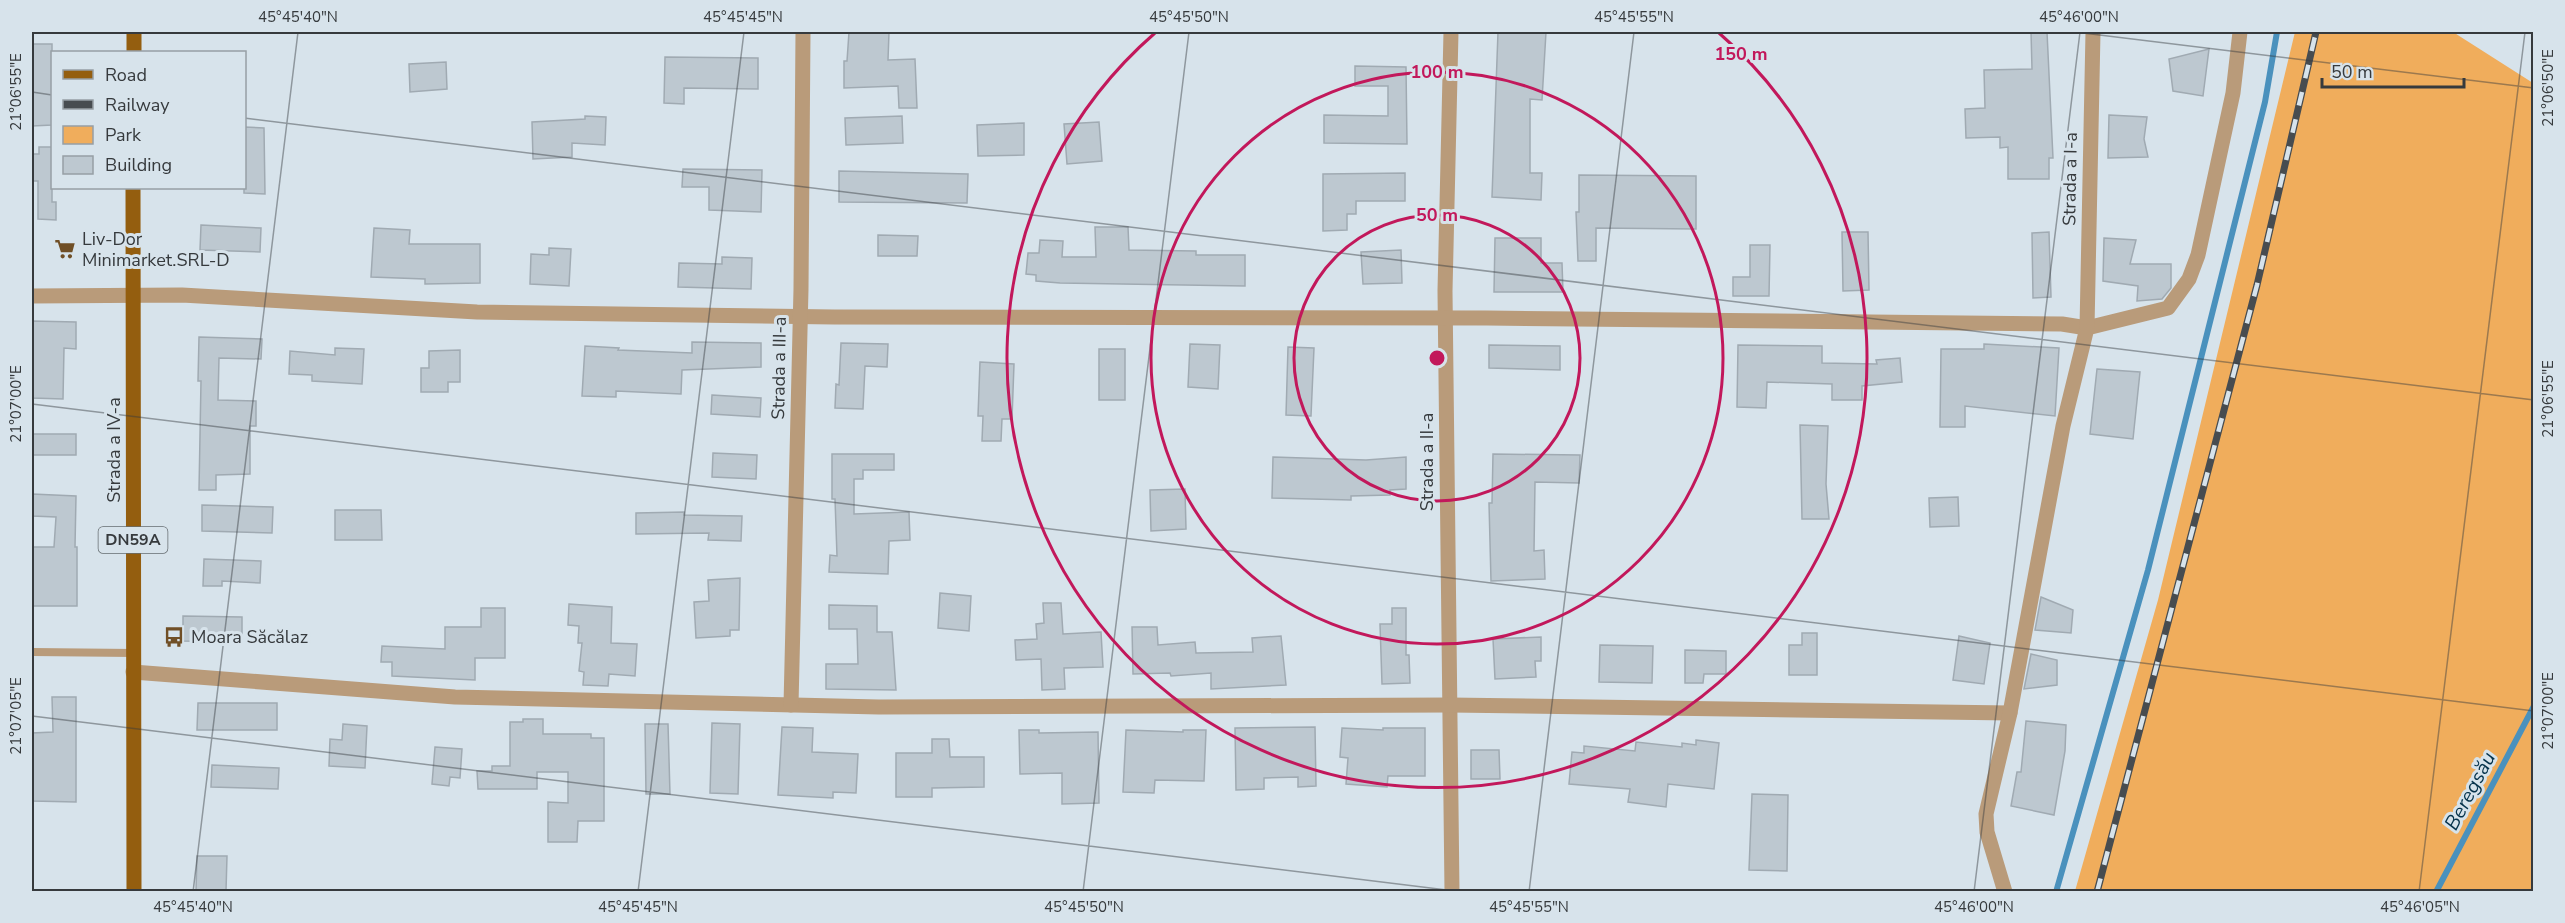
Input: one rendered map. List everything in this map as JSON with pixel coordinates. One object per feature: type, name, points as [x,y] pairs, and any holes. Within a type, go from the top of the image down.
[{"type":"main road","points":[[134,32],[134,51]]},
{"type":"main road","name":"Strada a IV-a","points":[[133,189],[134,891]]},
{"type":"street","name":"Strada a III-a","points":[[792,705],[803,32]]},
{"type":"street","name":"Strada a II-a","points":[[1451,32],[1446,318],[1452,891]]},
{"type":"street","name":"Strada a I-a","points":[[2005,891],[1987,832],[1986,814],[2010,713],[2063,426],[2087,328],[2093,32]]},
{"type":"street","points":[[32,296],[182,295],[477,312],[2062,324],[2087,328],[2168,308],[2189,279],[2198,255],[2233,93],[2240,32]]},
{"type":"street","points":[[133,672],[455,697],[879,707],[1450,705],[2010,713]]},
{"type":"lane","points":[[32,652],[134,653]]},
{"type":"green space","points":[[2295,32],[2453,32],[2533,83],[2533,891],[2075,891],[2158,600]]},
{"type":"building","points":[[849,32],[889,32],[888,60],[915,59],[917,108],[899,108],[898,86],[844,88],[844,61],[847,61]]},
{"type":"building","points":[[1498,32],[1546,32],[1542,100],[1530,99],[1530,173],[1542,173],[1541,200],[1492,197]]},
{"type":"building","points":[[2031,32],[2047,32],[2053,158],[2049,158],[2049,179],[2008,179],[2008,147],[2000,148],[2000,137],[1966,138],[1965,109],[1985,108],[1984,70],[2032,69]]},
{"type":"building","points":[[32,44],[52,44],[51,125],[32,126]]},
{"type":"building","points":[[2209,49],[2203,96],[2173,91],[2169,59]]},
{"type":"building","points":[[665,57],[758,58],[758,89],[684,88],[684,104],[664,103]]},
{"type":"building","points":[[446,62],[447,89],[410,92],[409,64]]},
{"type":"building","points":[[1355,66],[1406,67],[1407,144],[1324,143],[1324,115],[1388,116],[1388,86],[1355,86]]},
{"type":"building","points":[[2109,115],[2147,117],[2144,139],[2148,157],[2108,158]]},
{"type":"building","points":[[585,116],[606,117],[605,145],[572,143],[572,157],[533,159],[532,122],[585,119]]},
{"type":"building","points":[[902,116],[903,143],[846,145],[845,118]]},
{"type":"building","points":[[1099,122],[1102,161],[1067,164],[1064,124]]},
{"type":"building","points":[[1024,123],[1024,155],[978,156],[977,125]]},
{"type":"building","points":[[246,127],[264,128],[265,194],[244,193],[246,189]]},
{"type":"building","points":[[39,147],[51,147],[51,189],[52,202],[56,202],[56,220],[38,219],[38,181],[32,181],[32,154],[39,154]]},
{"type":"building","points":[[683,169],[762,170],[761,212],[709,210],[709,187],[682,187]]},
{"type":"building","points":[[839,171],[968,174],[967,203],[839,202]]},
{"type":"building","points":[[1405,173],[1405,201],[1356,201],[1356,214],[1347,214],[1347,230],[1323,231],[1323,174]]},
{"type":"building","points":[[1579,175],[1696,176],[1696,229],[1596,228],[1596,261],[1578,261],[1576,212],[1579,212]]},
{"type":"building","points":[[201,225],[261,228],[260,252],[200,250]]},
{"type":"building","points":[[1095,227],[1128,227],[1129,250],[1196,251],[1196,255],[1245,255],[1245,286],[1060,283],[1036,281],[1036,275],[1026,274],[1028,253],[1039,253],[1040,240],[1063,241],[1062,257],[1096,257]]},
{"type":"building","points":[[374,228],[410,230],[409,244],[480,244],[480,283],[425,284],[425,279],[371,277]]},
{"type":"building","points":[[1842,232],[1868,232],[1869,290],[1843,291]]},
{"type":"building","points":[[2049,232],[2051,297],[2033,298],[2032,233]]},
{"type":"building","points":[[878,235],[918,236],[917,256],[878,256]]},
{"type":"building","points":[[1495,238],[1541,238],[1541,263],[1562,263],[1563,292],[1494,292]]},
{"type":"building","points":[[2104,238],[2136,240],[2130,264],[2171,264],[2171,288],[2162,299],[2137,301],[2138,286],[2103,281]]},
{"type":"building","points":[[1750,245],[1770,245],[1769,296],[1733,296],[1733,277],[1750,277]]},
{"type":"building","points":[[549,248],[571,249],[569,286],[530,284],[531,254],[549,255]]},
{"type":"building","points":[[1401,250],[1402,283],[1363,284],[1361,252]]},
{"type":"building","points":[[722,257],[752,258],[751,289],[678,287],[679,263],[722,264]]},
{"type":"building","points":[[32,321],[76,322],[76,349],[64,348],[63,399],[32,398]]},
{"type":"building","points":[[199,337],[262,339],[261,359],[219,358],[218,400],[256,401],[256,426],[250,426],[250,474],[216,475],[216,490],[199,490],[201,381],[198,381]]},
{"type":"building","points":[[692,342],[761,343],[761,367],[682,370],[681,394],[616,391],[616,397],[582,396],[585,346],[619,348],[618,350],[692,353]]},
{"type":"building","points":[[841,343],[888,344],[887,367],[865,366],[863,409],[835,408],[836,384],[839,385]]},
{"type":"building","points":[[1190,344],[1220,345],[1218,389],[1188,387]]},
{"type":"building","points":[[1984,344],[2059,348],[2055,416],[1965,406],[1965,427],[1940,427],[1941,349],[1984,349]]},
{"type":"building","points":[[1489,345],[1560,346],[1560,370],[1489,368]]},
{"type":"building","points":[[1738,345],[1822,346],[1822,363],[1877,364],[1876,360],[1900,358],[1902,382],[1862,386],[1862,400],[1832,400],[1832,384],[1767,382],[1766,408],[1737,407]]},
{"type":"building","points":[[1288,347],[1314,348],[1311,416],[1286,415]]},
{"type":"building","points":[[335,348],[364,349],[362,384],[312,381],[312,375],[289,374],[290,351],[335,355]]},
{"type":"building","points":[[1099,349],[1125,349],[1125,400],[1099,400]]},
{"type":"building","points":[[460,350],[460,382],[448,382],[448,392],[421,392],[421,368],[429,368],[429,351]]},
{"type":"building","points":[[980,362],[1014,364],[1012,419],[1002,419],[1001,441],[982,441],[983,416],[978,416]]},
{"type":"building","points":[[2097,369],[2140,372],[2133,439],[2090,434]]},
{"type":"building","points":[[712,395],[761,398],[760,417],[711,414]]},
{"type":"building","points":[[1800,425],[1828,426],[1826,484],[1829,519],[1802,519]]},
{"type":"building","points":[[32,434],[76,434],[76,455],[32,455]]},
{"type":"building","points":[[713,453],[757,455],[756,479],[712,477]]},
{"type":"building","points":[[832,454],[894,454],[894,470],[863,470],[863,479],[854,479],[854,514],[909,512],[910,540],[889,541],[888,574],[829,572],[830,555],[837,556],[835,499],[832,499]]},
{"type":"building","points":[[1493,454],[1580,455],[1579,483],[1535,482],[1534,551],[1544,550],[1545,579],[1491,581],[1489,503],[1492,503]]},
{"type":"building","points":[[1273,457],[1366,460],[1406,457],[1406,489],[1390,490],[1390,495],[1351,496],[1351,500],[1272,498]]},
{"type":"building","points":[[1185,489],[1186,529],[1151,531],[1150,490]]},
{"type":"building","points":[[32,494],[76,496],[77,606],[32,606],[32,547],[54,547],[56,517],[32,516]]},
{"type":"building","points":[[1958,497],[1959,526],[1930,527],[1929,498]]},
{"type":"building","points":[[202,505],[273,507],[272,533],[202,531]]},
{"type":"building","points":[[335,510],[381,510],[382,540],[335,540]]},
{"type":"building","points":[[684,512],[684,515],[742,516],[741,541],[708,540],[709,533],[636,534],[636,513]]},
{"type":"building","points":[[204,559],[261,561],[260,583],[222,581],[222,586],[203,586]]},
{"type":"building","points":[[740,578],[739,630],[730,630],[730,636],[696,638],[694,602],[709,601],[708,580]]},
{"type":"building","points":[[940,593],[971,596],[969,631],[938,628]]},
{"type":"building","points":[[2041,597],[2073,610],[2071,633],[2035,630]]},
{"type":"building","points":[[1043,603],[1061,603],[1063,634],[1101,632],[1103,667],[1064,668],[1065,689],[1042,690],[1041,659],[1016,660],[1015,640],[1037,639],[1036,624],[1044,623]]},
{"type":"building","points":[[569,604],[612,607],[611,643],[637,644],[635,676],[609,674],[608,686],[583,685],[584,672],[579,671],[582,643],[578,643],[579,626],[568,625]]},
{"type":"building","points":[[829,605],[877,606],[877,632],[892,632],[896,690],[826,689],[826,664],[858,664],[857,629],[829,629]]},
{"type":"building","points":[[481,608],[505,608],[505,658],[475,658],[475,680],[392,676],[392,662],[381,662],[382,646],[445,649],[445,627],[481,627]]},
{"type":"building","points":[[1392,608],[1406,608],[1406,655],[1409,655],[1410,683],[1382,684],[1380,624],[1392,624]]},
{"type":"building","points":[[183,616],[242,617],[242,642],[183,641]]},
{"type":"building","points":[[1132,627],[1157,627],[1158,645],[1195,642],[1196,653],[1253,652],[1252,638],[1281,636],[1286,685],[1211,689],[1211,673],[1171,676],[1170,673],[1133,674]]},
{"type":"building","points":[[1802,633],[1817,633],[1817,675],[1789,675],[1789,645],[1802,645]]},
{"type":"building","points":[[1959,636],[1990,643],[1984,684],[1953,680]]},
{"type":"building","points":[[1541,637],[1541,661],[1535,661],[1536,677],[1495,679],[1493,639]]},
{"type":"building","points":[[1600,645],[1653,646],[1652,683],[1599,682]]},
{"type":"building","points":[[1685,650],[1726,651],[1726,674],[1704,674],[1703,683],[1685,683]]},
{"type":"building","points":[[2031,654],[2057,660],[2057,685],[2024,689]]},
{"type":"building","points":[[52,697],[76,697],[76,802],[32,801],[32,733],[53,732]]},
{"type":"building","points":[[198,703],[277,703],[277,730],[197,730]]},
{"type":"building","points":[[523,719],[543,719],[543,734],[591,734],[591,738],[604,738],[604,821],[578,821],[577,842],[548,842],[548,802],[568,803],[568,772],[537,772],[537,789],[478,789],[477,771],[492,771],[492,766],[510,766],[510,722],[523,722]]},
{"type":"building","points":[[2026,721],[2066,725],[2065,751],[2054,815],[2011,806],[2017,772],[2021,772]]},
{"type":"building","points":[[712,723],[740,724],[738,794],[710,793]]},
{"type":"building","points":[[343,724],[367,726],[365,768],[329,766],[330,739],[342,740]]},
{"type":"building","points":[[645,724],[668,724],[670,794],[646,794]]},
{"type":"building","points":[[782,727],[813,728],[812,752],[858,754],[856,793],[833,792],[833,798],[778,795]]},
{"type":"building","points":[[1315,727],[1316,786],[1298,787],[1298,777],[1264,778],[1264,789],[1236,790],[1235,728]]},
{"type":"building","points":[[1342,728],[1383,730],[1383,728],[1425,728],[1425,776],[1388,776],[1387,787],[1346,784],[1348,758],[1340,757]]},
{"type":"building","points":[[1019,730],[1039,730],[1039,733],[1098,732],[1099,803],[1062,804],[1062,773],[1020,774]]},
{"type":"building","points":[[1126,730],[1183,732],[1183,730],[1206,730],[1204,781],[1155,780],[1154,793],[1123,792]]},
{"type":"building","points":[[932,739],[949,739],[950,757],[984,757],[984,787],[932,788],[932,797],[896,797],[896,753],[932,753]]},
{"type":"building","points":[[1696,740],[1719,743],[1714,789],[1668,784],[1666,807],[1628,802],[1630,789],[1569,784],[1572,752],[1584,753],[1584,746],[1635,751],[1636,742],[1682,747],[1682,743],[1696,745]]},
{"type":"building","points":[[435,747],[462,749],[460,778],[450,777],[449,786],[432,784]]},
{"type":"building","points":[[1471,750],[1499,750],[1500,779],[1471,779]]},
{"type":"building","points":[[212,765],[279,768],[278,789],[211,787]]},
{"type":"building","points":[[1752,794],[1788,795],[1787,871],[1749,870]]},
{"type":"building","points":[[197,856],[227,856],[226,891],[196,891]]},
{"type":"waterway","points":[[2056,892],[2148,570],[2265,102],[2277,32]]},
{"type":"waterway","name":"Beregsău","points":[[2436,892],[2534,706]]},
{"type":"railway","points":[[2097,892],[2257,285],[2316,32]]},
{"type":"place","name":"Liv-Dor Minimarket.SRL-D","points":[[65,249]]},
{"type":"place","name":"Moara Săcălaz","points":[[174,637]]}]
